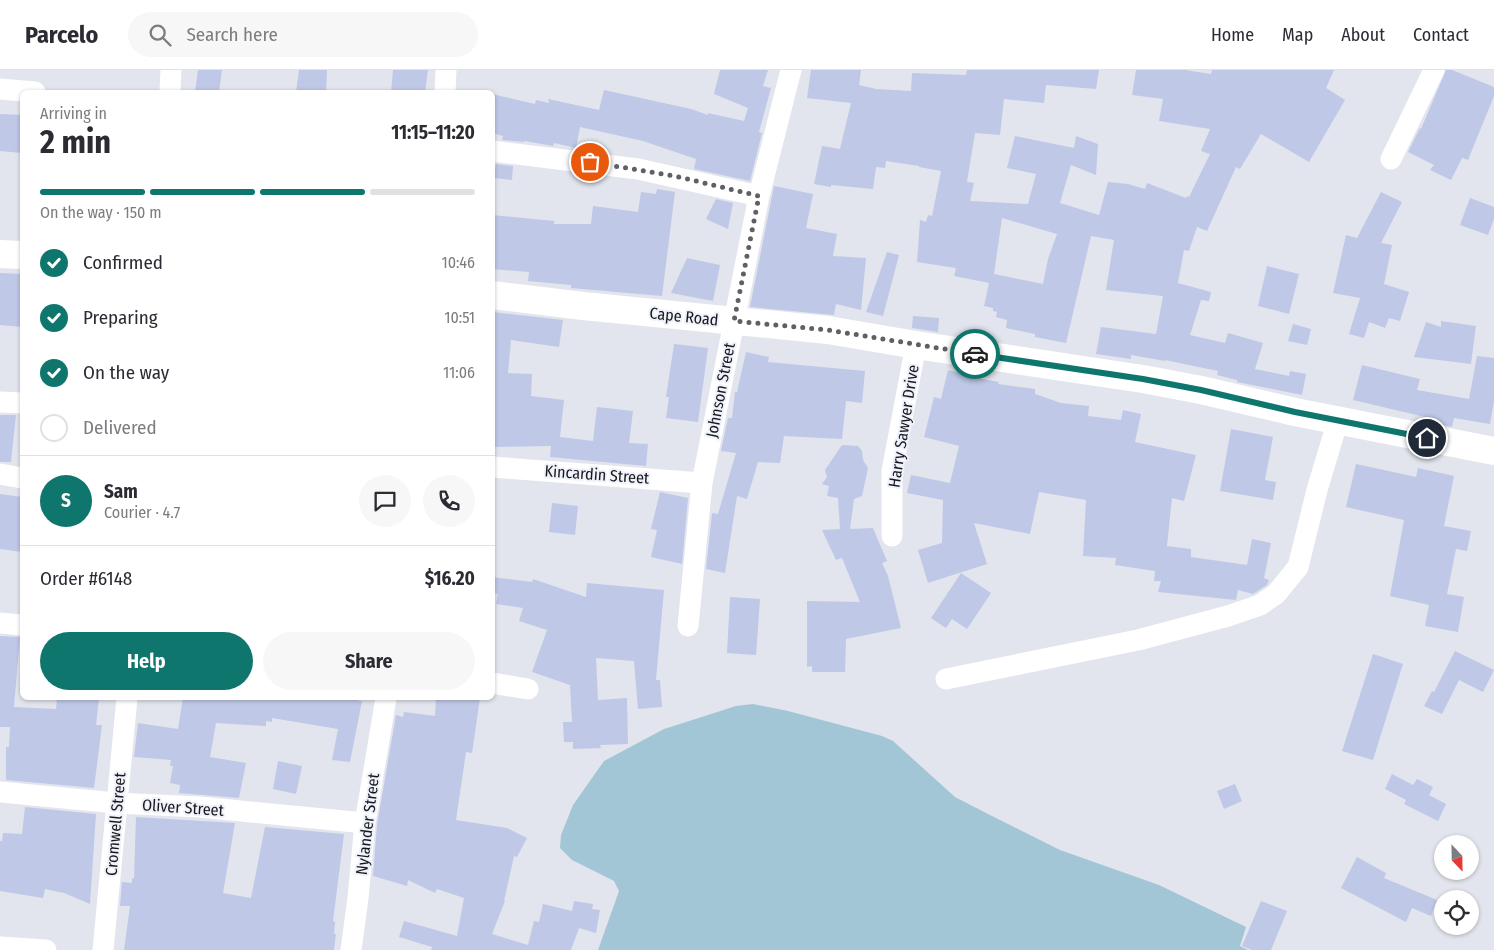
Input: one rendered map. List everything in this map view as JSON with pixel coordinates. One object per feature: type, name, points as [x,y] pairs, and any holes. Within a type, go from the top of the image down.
[{"type":"street","points":[[170,90],[171,70]]},
{"type":"street","points":[[444,90],[446,70]]},
{"type":"street","name":"Johnson Street","points":[[688,626],[702,483],[759,196],[791,70]]},
{"type":"street","points":[[1391,159],[1434,70]]},
{"type":"street","points":[[0,89],[20,91]]},
{"type":"street","points":[[495,151],[638,169],[759,196]]},
{"type":"street","points":[[0,254],[20,255]]},
{"type":"street","name":"Cape Road","points":[[495,295],[828,330],[1143,379],[1494,451]]},
{"type":"street","name":"Harry Sawyer Drive","points":[[892,536],[892,471],[916,345]]},
{"type":"street","points":[[0,402],[20,404]]},
{"type":"street","points":[[946,680],[1138,640],[1260,606],[1276,594],[1298,567],[1317,490],[1338,420]]},
{"type":"street","name":"Kincardin Street","points":[[495,467],[702,483]]},
{"type":"street","points":[[0,474],[20,478]]},
{"type":"street","points":[[0,624],[20,625]]},
{"type":"street","points":[[495,684],[528,689]]},
{"type":"street","name":"Cromwell Street","points":[[103,950],[127,700]]},
{"type":"street","name":"Nylander Street","points":[[351,950],[365,823],[386,700]]},
{"type":"street","name":"Oliver Street","points":[[0,792],[116,803],[200,807],[365,823]]},
{"type":"street","points":[[0,946],[46,950]]},
{"type":"water","points":[[753,704],[788,711],[882,736],[893,741],[955,797],[1060,850],[1159,885],[1246,927],[1240,946],[1248,950],[598,950],[619,891],[614,881],[572,860],[560,848],[561,835],[573,805],[604,761],[664,729],[736,706]]},
{"type":"building","points":[[198,70],[222,70],[219,90],[195,90]]},
{"type":"building","points":[[299,70],[327,70],[326,90],[296,90]]},
{"type":"building","points":[[393,70],[428,70],[425,90],[391,90]]},
{"type":"building","points":[[720,70],[768,70],[763,86],[771,88],[759,132],[762,133],[750,181],[694,169],[696,159],[643,141],[580,127],[576,148],[554,143],[553,146],[525,141],[502,140],[503,136],[495,134],[495,95],[535,104],[536,100],[549,103],[548,99],[599,110],[604,90],[691,109],[708,115],[708,113],[744,121],[748,108],[714,94]]},
{"type":"building","points":[[811,70],[861,70],[859,85],[876,89],[911,91],[912,73],[966,75],[967,70],[1099,70],[1096,89],[1046,85],[1044,103],[1004,99],[1000,135],[975,133],[967,182],[974,183],[970,201],[1028,204],[1036,174],[1007,168],[1015,136],[1074,148],[1076,136],[1098,144],[1096,175],[1071,165],[1060,203],[1099,215],[1108,182],[1128,184],[1145,189],[1147,183],[1186,198],[1187,196],[1189,197],[1210,154],[1201,151],[1210,129],[1159,121],[1163,99],[1132,95],[1136,70],[1185,70],[1211,74],[1212,70],[1334,70],[1326,88],[1345,100],[1309,162],[1261,134],[1240,169],[1236,167],[1207,231],[1197,227],[1189,251],[1184,250],[1178,283],[1211,292],[1209,301],[1201,300],[1190,335],[1225,343],[1228,333],[1263,343],[1255,369],[1289,376],[1290,371],[1306,374],[1302,395],[1237,382],[1237,380],[1217,375],[1218,371],[1165,360],[1131,355],[1131,359],[1096,354],[1101,327],[1156,334],[1163,296],[1106,290],[1114,240],[1091,236],[1066,343],[1035,337],[1035,334],[1006,328],[1007,320],[996,317],[997,312],[993,311],[993,308],[984,306],[989,283],[954,276],[956,268],[917,262],[920,220],[926,222],[928,215],[932,216],[941,171],[886,161],[885,168],[876,167],[873,189],[831,185],[831,187],[814,184],[822,146],[840,149],[851,103],[807,98]],"holes":[[[1002,218],[1057,234],[1048,259],[1043,284],[994,274]]]},
{"type":"building","points":[[1446,70],[1452,70],[1494,87],[1494,96],[1468,160],[1462,158],[1451,180],[1430,170],[1434,165],[1408,152],[1421,129]]},
{"type":"building","points":[[0,114],[20,115],[20,153],[0,151]]},
{"type":"building","points":[[496,164],[513,166],[512,180],[495,178]]},
{"type":"building","points":[[774,186],[813,194],[806,228],[837,234],[833,256],[866,258],[861,310],[836,304],[834,315],[750,307]]},
{"type":"building","points":[[657,189],[675,192],[662,296],[571,288],[571,285],[528,281],[529,272],[495,269],[495,215],[554,221],[554,224],[591,224],[593,206],[638,212],[641,192],[656,194]]},
{"type":"building","points":[[1381,192],[1402,202],[1381,243],[1392,245],[1384,284],[1409,292],[1400,321],[1389,318],[1385,328],[1369,322],[1364,338],[1349,334],[1360,298],[1333,293],[1346,235],[1357,238]]},
{"type":"building","points":[[1470,198],[1494,207],[1494,219],[1488,235],[1460,225]]},
{"type":"building","points":[[716,199],[733,203],[728,229],[706,219]]},
{"type":"building","points":[[887,252],[899,255],[883,316],[866,312]]},
{"type":"building","points":[[687,258],[720,265],[713,301],[671,293]]},
{"type":"building","points":[[1267,266],[1299,274],[1289,314],[1258,306]]},
{"type":"building","points":[[0,273],[20,274],[20,327],[0,325]]},
{"type":"building","points":[[495,312],[563,320],[559,347],[511,340],[508,373],[532,374],[531,396],[564,400],[560,437],[593,441],[597,407],[633,411],[629,443],[648,444],[646,466],[550,457],[551,446],[495,447]]},
{"type":"building","points":[[913,316],[939,318],[938,332],[912,328]]},
{"type":"building","points":[[1441,321],[1476,326],[1471,364],[1414,357],[1426,322],[1441,327]]},
{"type":"building","points":[[1293,324],[1311,329],[1307,345],[1288,341]]},
{"type":"building","points":[[674,344],[708,348],[698,422],[666,418],[669,397],[666,397]]},
{"type":"building","points":[[746,352],[769,357],[768,362],[865,371],[862,403],[846,401],[842,439],[784,436],[780,463],[758,462],[747,499],[737,496],[725,573],[706,569],[712,513],[718,514],[736,453],[721,451],[728,418],[732,418],[735,392],[737,392]]},
{"type":"building","points":[[1477,356],[1494,358],[1494,401],[1490,424],[1454,418],[1452,427],[1424,421],[1425,417],[1353,400],[1362,365],[1420,379],[1417,390],[1469,399]]},
{"type":"building","points":[[948,370],[964,374],[964,376],[999,382],[998,384],[1035,389],[1035,394],[1061,403],[1089,406],[1088,416],[1121,420],[1123,410],[1141,414],[1135,442],[1196,455],[1184,501],[1172,498],[1167,546],[1191,549],[1191,557],[1247,565],[1252,539],[1271,543],[1264,578],[1269,580],[1267,585],[1253,594],[1238,590],[1236,600],[1158,592],[1161,581],[1154,581],[1155,571],[1115,565],[1116,558],[1083,556],[1086,500],[1039,492],[1030,534],[974,523],[987,564],[928,583],[918,550],[942,543],[943,500],[907,493],[911,475],[950,483],[959,446],[924,437],[934,397],[941,399]]},
{"type":"building","points":[[0,415],[16,415],[11,462],[0,462]]},
{"type":"building","points":[[1231,429],[1273,437],[1265,480],[1276,482],[1273,500],[1220,491]]},
{"type":"building","points":[[842,445],[858,446],[862,451],[863,460],[868,468],[862,496],[854,499],[850,529],[873,528],[887,561],[882,563],[888,576],[901,628],[846,639],[845,672],[812,672],[812,666],[807,667],[807,601],[860,602],[842,558],[836,560],[822,530],[840,529],[838,498],[827,496],[829,486],[822,484],[827,477],[825,470]]},
{"type":"building","points":[[1356,464],[1416,477],[1418,468],[1454,476],[1444,526],[1471,531],[1467,551],[1456,549],[1447,594],[1464,597],[1458,632],[1425,626],[1429,605],[1390,596],[1404,520],[1346,507]]},
{"type":"building","points":[[660,492],[688,498],[682,564],[651,557],[657,530],[651,529]]},
{"type":"building","points":[[0,494],[20,497],[20,552],[0,549]]},
{"type":"building","points":[[552,503],[578,506],[575,535],[549,532]]},
{"type":"building","points":[[961,573],[991,593],[967,629],[952,619],[946,628],[931,618]]},
{"type":"building","points":[[495,577],[532,582],[533,579],[586,597],[587,583],[664,590],[656,680],[660,680],[662,707],[638,709],[634,661],[596,658],[598,700],[627,698],[628,744],[600,745],[601,748],[573,749],[573,742],[564,742],[563,722],[572,722],[570,685],[532,672],[547,630],[519,621],[523,608],[496,604],[498,594],[495,594]]},
{"type":"building","points":[[730,597],[760,599],[756,655],[727,653]]},
{"type":"building","points":[[0,636],[20,637],[14,707],[56,709],[57,700],[99,700],[96,725],[102,725],[94,788],[6,780],[6,747],[9,747],[10,727],[0,727]]},
{"type":"building","points":[[1455,651],[1494,670],[1483,692],[1459,680],[1442,714],[1424,706],[1432,691],[1434,692]]},
{"type":"building","points":[[1373,654],[1403,664],[1373,760],[1342,751]]},
{"type":"building","points":[[183,700],[362,701],[350,762],[332,760],[338,729],[272,718],[272,722],[266,721],[266,726],[216,723],[210,757],[246,763],[239,798],[179,793],[180,785],[170,783],[173,766],[170,766],[171,760],[134,757],[138,723],[178,729]]},
{"type":"building","points":[[436,700],[480,700],[472,753],[466,752],[456,820],[507,828],[527,838],[517,857],[514,856],[505,901],[492,934],[528,945],[534,921],[539,922],[543,904],[572,911],[574,901],[593,904],[592,909],[600,910],[596,933],[579,928],[571,950],[431,950],[432,947],[399,937],[404,921],[457,936],[464,898],[437,889],[435,893],[408,880],[407,886],[373,876],[377,825],[396,715],[403,717],[404,712],[435,716]]},
{"type":"building","points":[[278,761],[302,766],[296,794],[273,789]]},
{"type":"building","points":[[1392,774],[1413,785],[1417,779],[1433,787],[1429,795],[1446,804],[1438,821],[1404,804],[1406,800],[1385,789]]},
{"type":"building","points":[[1235,784],[1242,801],[1224,809],[1217,791]]},
{"type":"building","points":[[25,807],[96,814],[90,904],[64,893],[45,889],[43,898],[0,891],[0,841],[2,841],[3,833],[22,834]]},
{"type":"building","points":[[136,817],[235,823],[223,893],[251,898],[265,827],[344,834],[333,921],[335,922],[334,934],[336,934],[334,950],[124,950],[130,906],[120,906],[122,882],[132,883],[132,878],[134,879]]},
{"type":"building","points":[[1357,857],[1386,873],[1384,878],[1434,899],[1434,908],[1431,916],[1412,908],[1406,922],[1341,888]]},
{"type":"building","points":[[1261,901],[1287,911],[1271,950],[1252,950],[1242,946]]},
{"type":"way so far","points":[[590,162],[675,176],[759,196],[734,321],[828,330],[975,354]]},
{"type":"route","points":[[975,354],[1143,379],[1427,438]]}]
